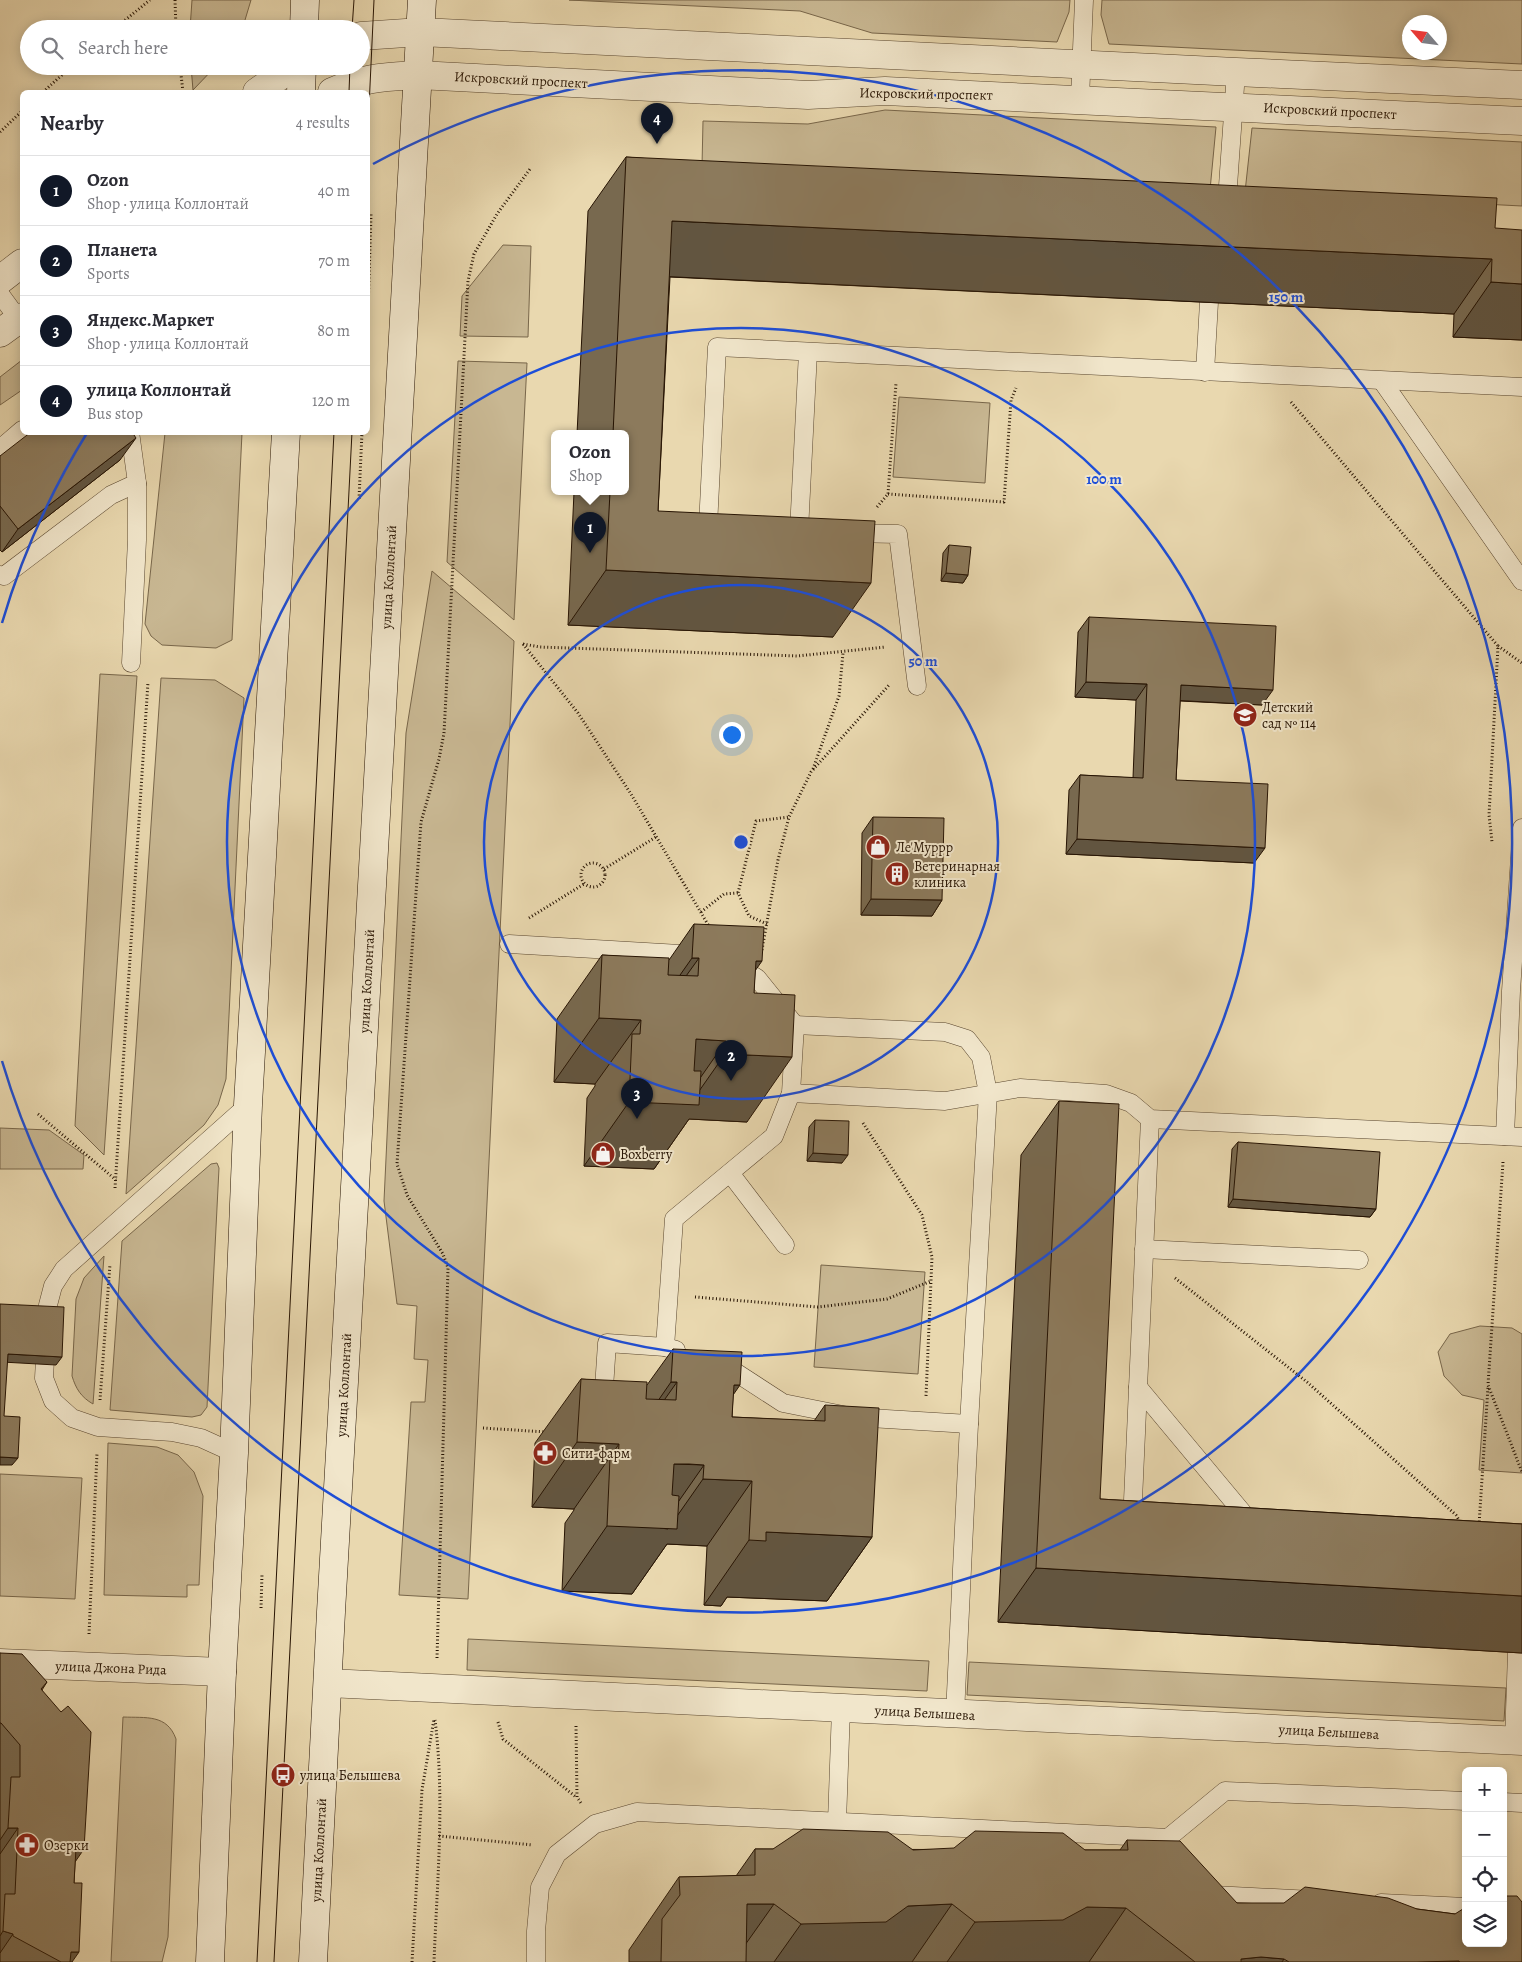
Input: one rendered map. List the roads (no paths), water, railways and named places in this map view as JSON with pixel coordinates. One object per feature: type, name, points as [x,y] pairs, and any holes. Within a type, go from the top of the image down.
[{"type":"street","points":[[304,20],[305,0]]},
{"type":"street","name":"улица Коллонтай","points":[[314,1962],[422,0]]},
{"type":"street","points":[[370,35],[420,32],[1522,85]]},
{"type":"street","points":[[260,90],[281,75]]},
{"type":"street","points":[[300,90],[301,75]]},
{"type":"street","name":"Искровский проспект","points":[[336,90],[370,78],[418,75],[808,95],[885,91],[1522,121]]},
{"type":"street","points":[[0,280],[20,265]]},
{"type":"street","points":[[210,1962],[248,1105],[286,435]]},
{"type":"street","name":"улица Джона Рида","points":[[0,1663],[222,1672]]},
{"type":"street","name":"улица Белышева","points":[[328,1682],[435,1701],[841,1709],[1518,1741]]},
{"type":"lane","points":[[1080,99],[1084,0]]},
{"type":"lane","points":[[1218,222],[1228,186],[1236,72]]},
{"type":"lane","points":[[0,294],[16,324]]},
{"type":"lane","points":[[1205,372],[1209,302]]},
{"type":"lane","points":[[735,528],[708,526],[717,347],[1522,387]]},
{"type":"lane","points":[[798,531],[808,352]]},
{"type":"lane","points":[[1382,381],[1522,582]]},
{"type":"lane","points":[[0,448],[20,432]]},
{"type":"lane","points":[[130,435],[137,483],[137,540],[131,663]]},
{"type":"lane","points":[[0,575],[4,576],[111,495],[137,483]]},
{"type":"lane","points":[[780,530],[818,532]]},
{"type":"lane","points":[[837,532],[898,534],[917,686]]},
{"type":"lane","points":[[791,1093],[945,1101],[1020,1088],[1106,1094],[1131,1103],[1150,1119],[1514,1137],[1522,828]]},
{"type":"lane","points":[[509,944],[699,955],[731,963],[758,978],[795,1025],[791,1093],[774,1136],[674,1219],[665,1347]]},
{"type":"lane","points":[[795,1025],[945,1032],[966,1039],[981,1057],[988,1093],[955,1714]]},
{"type":"lane","points":[[234,1453],[201,1438],[172,1432],[98,1427],[72,1418],[52,1401],[44,1378],[48,1305],[53,1286],[64,1269],[248,1105]]},
{"type":"lane","points":[[1141,1537],[1132,1536],[1150,1119]]},
{"type":"lane","points":[[730,1173],[785,1245]]},
{"type":"lane","points":[[1144,1249],[1360,1260]]},
{"type":"lane","points":[[602,1416],[607,1343],[665,1347],[726,1366],[784,1403],[853,1417],[969,1424]]},
{"type":"lane","points":[[1138,1387],[1256,1539]]},
{"type":"lane","points":[[1517,1652],[1518,1741]]},
{"type":"lane","points":[[837,1822],[841,1709]]},
{"type":"lane","points":[[536,1962],[536,1931],[540,1887],[557,1854],[595,1824],[637,1812],[1168,1838],[1225,1791],[1462,1801]]},
{"type":"lane","points":[[1507,1802],[1522,1803]]},
{"type":"lane","points":[[1168,1838],[1175,1863],[1188,1881],[1213,1895],[1330,1901]]},
{"type":"lane","points":[[1213,1895],[1213,1914]]},
{"type":"lane","points":[[1369,1902],[1462,1907]]},
{"type":"tram line","points":[[353,20],[354,0]]},
{"type":"tram line","points":[[370,90],[374,0]]},
{"type":"tram line","points":[[349,90],[350,75]]},
{"type":"tram line","points":[[257,1962],[334,435]]},
{"type":"tram line","points":[[274,1962],[352,435]]},
{"type":"place","name":"улица Коллонтай","points":[[657,144]]},
{"type":"place","name":"Ozon","points":[[590,553]]},
{"type":"place","name":"Детский сад № 114","points":[[1245,715]]},
{"type":"place","name":"Ле'Муррр","points":[[878,847]]},
{"type":"place","name":"Ветеринарная клиника","points":[[897,874]]},
{"type":"place","name":"Планета","points":[[731,1081]]},
{"type":"place","name":"Яндекс.Маркет","points":[[637,1119]]},
{"type":"place","name":"Boxberry","points":[[603,1154]]},
{"type":"place","name":"Сити-фарм","points":[[545,1453]]},
{"type":"place","name":"улица Белышева","points":[[283,1775]]},
{"type":"place","name":"Озерки","points":[[27,1845]]}]
